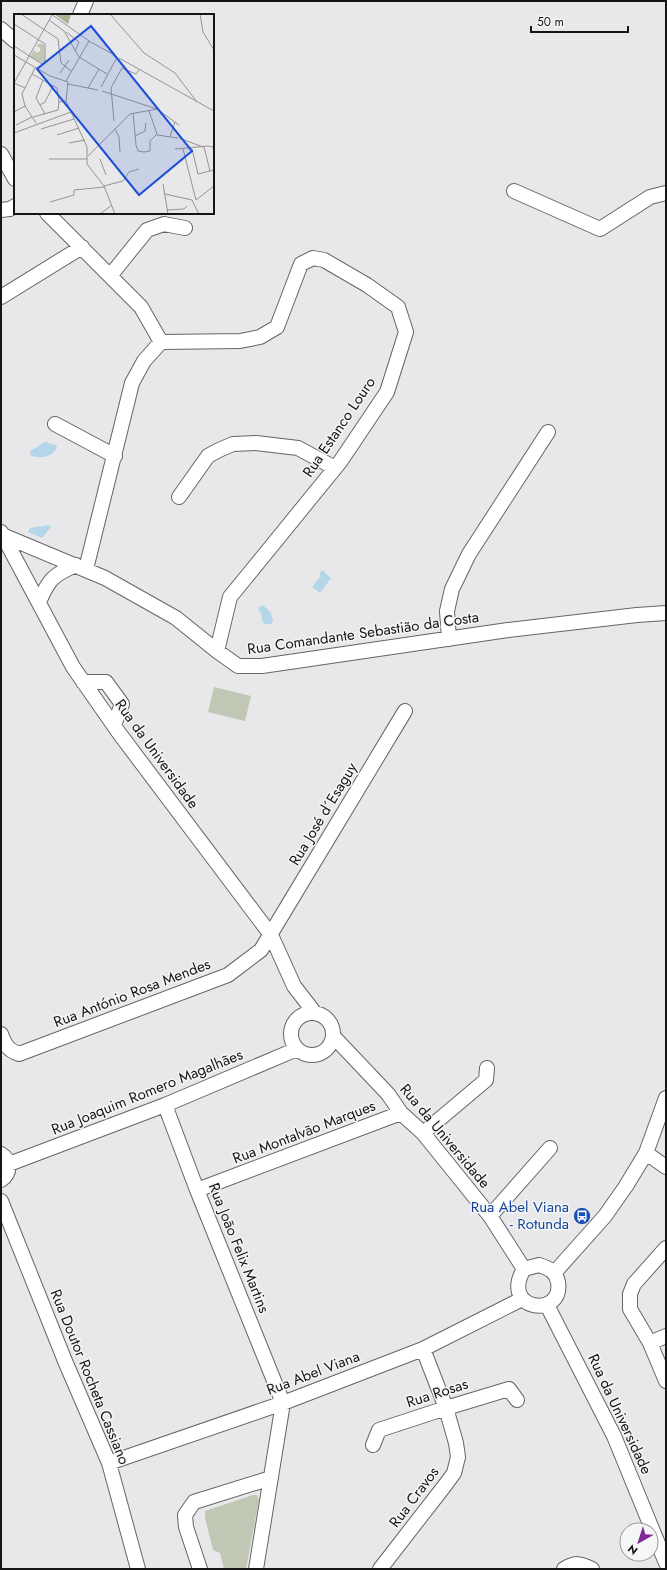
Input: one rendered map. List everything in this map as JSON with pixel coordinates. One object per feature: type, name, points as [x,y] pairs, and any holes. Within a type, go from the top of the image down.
[{"type":"street","points":[[80,14],[86,1]]},
{"type":"street","points":[[1,29],[14,40]]},
{"type":"street","points":[[1,154],[14,178]]},
{"type":"street","points":[[1,176],[6,176],[14,180]]},
{"type":"street","points":[[514,191],[600,229],[650,197],[666,193]]},
{"type":"street","points":[[1,210],[10,209],[14,207]]},
{"type":"street","points":[[39,602],[47,583],[59,572],[81,567],[115,456],[132,383],[144,361],[161,342],[141,307],[82,246],[48,214]]},
{"type":"street","points":[[110,276],[147,230],[164,224],[185,228]]},
{"type":"street","points":[[1,297],[82,246]]},
{"type":"street","name":"Rua Estanco Louro","points":[[161,342],[240,341],[260,337],[277,327],[302,264],[313,258],[324,260],[366,285],[398,307],[406,332],[387,392],[335,468],[230,597],[217,651]]},
{"type":"street","points":[[55,424],[115,456]]},
{"type":"street","points":[[450,639],[447,611],[452,589],[468,554],[548,432]]},
{"type":"street","points":[[179,497],[208,456],[233,444],[256,444],[298,448],[335,468]]},
{"type":"street","name":"Rua Comandante Sebastião da Costa","points":[[1,533],[105,578],[176,618],[238,666],[262,666],[508,630],[666,613]]},
{"type":"street","name":"Rua da Universidade","points":[[1,533],[73,667],[114,725],[271,935],[294,986],[314,1012],[327,1018],[331,1023],[334,1030],[331,1043],[364,1068],[388,1094],[401,1113],[423,1133],[490,1216],[524,1269]]},
{"type":"street","points":[[83,682],[106,682],[122,704],[114,725]]},
{"type":"street","name":"Rua José d´Esaguy","points":[[271,935],[405,711]]},
{"type":"street","name":"Rua António Rosa Mendes","points":[[1,1034],[5,1045],[12,1051],[19,1054],[228,975],[261,950],[271,935]]},
{"type":"street","name":"Rua da Universidade","points":[[294,986],[299,1017]]},
{"type":"street","points":[[314,1012],[299,1017],[292,1026],[291,1032],[293,1044],[303,1053],[316,1055],[322,1054],[331,1043]]},
{"type":"street","name":"Rua Joaquim Romero Magalhães","points":[[5,1159],[165,1105],[297,1049]]},
{"type":"street","points":[[423,1133],[486,1080],[487,1068]]},
{"type":"street","points":[[554,1272],[605,1216],[646,1153],[666,1098]]},
{"type":"street","name":"Rua João Felix Martins","points":[[165,1105],[197,1190],[283,1403]]},
{"type":"street","name":"Rua Montalvão Marques","points":[[197,1190],[401,1113]]},
{"type":"street","points":[[490,1216],[550,1148]]},
{"type":"street","points":[[646,1153],[666,1167]]},
{"type":"street","points":[[1,1180],[7,1174],[5,1159]]},
{"type":"street","name":"Rua Doutor Rocheta Cassiano","points":[[1,1201],[64,1361],[109,1463],[138,1569]]},
{"type":"street","points":[[666,1248],[634,1284],[630,1294],[630,1309],[650,1343],[666,1381]]},
{"type":"street","points":[[538,1265],[546,1267],[554,1272],[558,1281],[558,1291],[554,1299],[547,1305],[537,1306],[529,1304],[522,1299],[518,1291],[518,1283],[524,1269],[538,1265]]},
{"type":"street","name":"Rua Abel Viana","points":[[109,1463],[283,1403],[423,1349],[522,1299]]},
{"type":"street","name":"Rua da Universidade","points":[[547,1305],[614,1436],[666,1563]]},
{"type":"street","points":[[650,1343],[666,1336]]},
{"type":"street","name":"Rua Cravos","points":[[380,1569],[454,1473],[458,1456],[456,1443],[446,1408],[423,1349]]},
{"type":"street","name":"Rua Rosas","points":[[372,1445],[379,1430],[446,1408],[509,1389],[517,1400]]},
{"type":"street","points":[[256,1569],[283,1403]]},
{"type":"street","points":[[200,1569],[186,1527],[184,1515],[194,1502],[271,1478]]},
{"type":"street","points":[[564,1569],[572,1565],[581,1564],[592,1569]]},
{"type":"green space","points":[[214,687],[251,696],[245,721],[208,712]]},
{"type":"green space","points":[[257,1495],[259,1500],[246,1569],[224,1569],[220,1553],[213,1550],[205,1518],[205,1511]]},
{"type":"water","points":[[45,442],[56,445],[57,448],[55,451],[46,456],[31,456],[30,451]]},
{"type":"water","points":[[49,525],[51,527],[42,538],[28,532],[30,528]]},
{"type":"water","points":[[322,570],[331,578],[320,593],[312,587],[320,577]]},
{"type":"water","points":[[263,605],[271,613],[273,621],[271,624],[264,624],[262,620],[261,613],[258,610],[259,607]]},
{"type":"place","name":"Rua Abel Viana - Rotunda","points":[[582,1216]]}]
